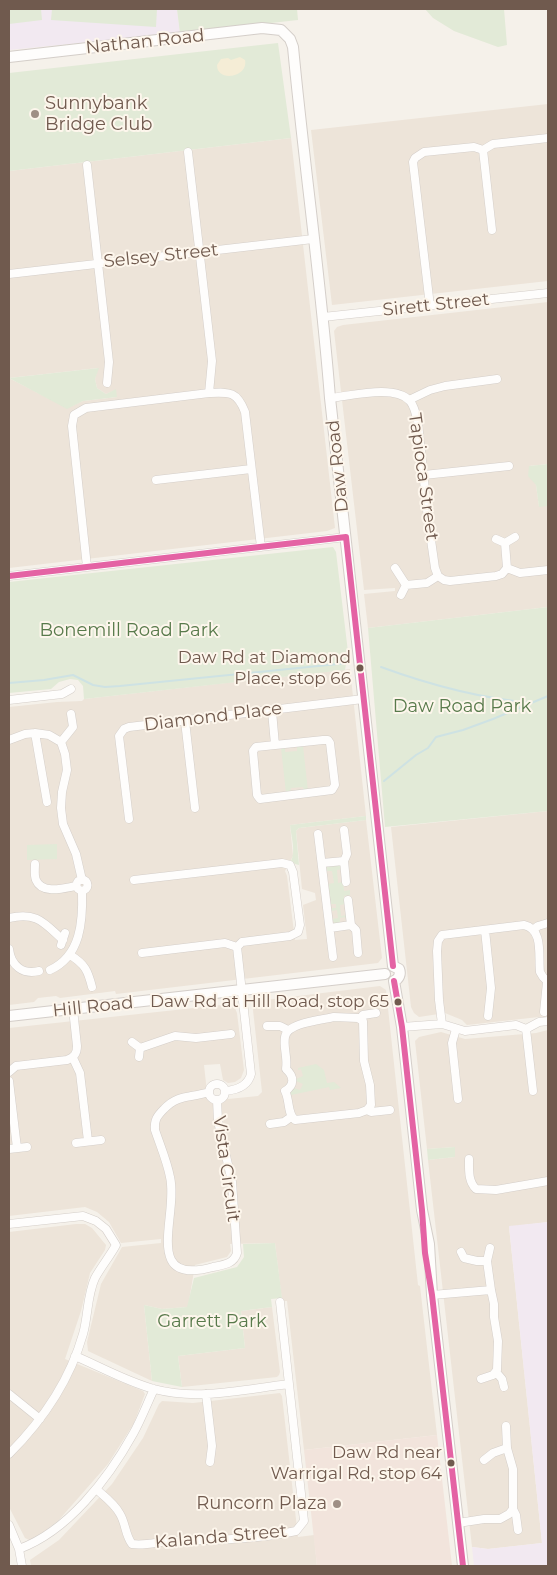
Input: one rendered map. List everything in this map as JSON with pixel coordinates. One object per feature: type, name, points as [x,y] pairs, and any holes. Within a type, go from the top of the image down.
[{"type":"street","name":"Nathan Road","points":[[9,57],[262,28],[281,30]]},
{"type":"street","name":"Daw Road","points":[[281,30],[290,39],[293,46],[313,239],[324,317],[330,398],[363,699],[389,970]]},
{"type":"street","points":[[430,306],[413,162],[415,158],[424,152],[474,147],[483,150],[493,144],[548,138]]},
{"type":"street","points":[[483,150],[492,230]]},
{"type":"street","points":[[188,152],[212,361],[209,393]]},
{"type":"street","points":[[87,165],[109,362],[107,383]]},
{"type":"street","name":"Selsey Street","points":[[9,274],[313,239]]},
{"type":"street","name":"Sirett Street","points":[[324,317],[548,293]]},
{"type":"street","points":[[409,400],[430,390],[445,386],[497,379]]},
{"type":"street","points":[[87,567],[72,426],[74,416],[86,408],[209,393],[227,392],[235,396],[241,401],[245,412],[261,547]]},
{"type":"street","name":"Tapioca Street","points":[[330,398],[393,392],[409,400],[415,410],[418,423],[435,568],[438,576]]},
{"type":"street","points":[[424,475],[509,466]]},
{"type":"street","points":[[156,480],[252,469]]},
{"type":"street","points":[[9,576],[346,537]]},
{"type":"street","points":[[505,543],[515,537]]},
{"type":"street","points":[[496,539],[505,543]]},
{"type":"street","points":[[406,585],[427,583],[438,576],[450,581],[502,574],[507,568],[505,543]]},
{"type":"street","points":[[395,568],[406,585]]},
{"type":"street","points":[[507,568],[520,573],[548,570]]},
{"type":"street","points":[[401,594],[406,585]]},
{"type":"street","points":[[9,700],[62,694],[71,689]]},
{"type":"street","name":"Diamond Place","points":[[129,819],[119,736],[124,729],[363,699]]},
{"type":"street","points":[[272,711],[275,745]]},
{"type":"street","points":[[61,742],[73,727],[71,714]]},
{"type":"street","points":[[185,721],[195,808]]},
{"type":"street","points":[[35,733],[47,802]]},
{"type":"street","points":[[9,740],[13,737],[35,733],[49,734],[61,742],[66,754],[67,770],[62,792],[61,808],[63,824],[76,854],[82,880],[78,882],[81,925],[70,955],[61,965],[50,970]]},
{"type":"street","points":[[328,740],[330,743],[334,788],[332,790],[260,799],[257,795],[253,751],[256,747],[275,745],[328,740]]},
{"type":"street","points":[[344,830],[347,854],[344,860],[346,882]]},
{"type":"street","points":[[318,834],[333,957]]},
{"type":"street","points":[[322,863],[344,860]]},
{"type":"street","points":[[134,880],[282,863],[290,865],[293,872],[300,925],[298,932],[290,936],[242,942],[237,947]]},
{"type":"street","points":[[35,864],[36,880],[40,886],[50,890],[79,888]]},
{"type":"street","points":[[348,900],[351,925],[356,930],[358,953]]},
{"type":"street","points":[[9,918],[26,915],[37,917],[63,940]]},
{"type":"street","points":[[534,929],[544,923],[548,923]]},
{"type":"street","points":[[330,928],[351,925]]},
{"type":"street","points":[[442,1024],[437,951],[439,938],[447,934],[524,925],[534,929],[537,935],[540,972],[548,982],[544,1012]]},
{"type":"street","points":[[486,930],[488,973],[491,988],[488,1016]]},
{"type":"street","points":[[142,953],[225,943],[237,947]]},
{"type":"street","points":[[225,1091],[239,1088],[246,1084],[251,1074],[237,947]]},
{"type":"street","points":[[9,949],[10,957],[17,967],[24,972],[39,970]]},
{"type":"street","points":[[70,955],[82,962],[89,975],[92,987]]},
{"type":"street","points":[[389,970],[388,979],[394,981],[402,1026],[422,1210],[429,1249],[432,1295],[463,1566]]},
{"type":"street","name":"Hill Road","points":[[9,1016],[241,991],[389,970]]},
{"type":"street","points":[[9,1072],[16,1066],[73,1058],[77,1052],[77,1046],[73,1009]]},
{"type":"street","points":[[360,1019],[363,1015],[376,1013]]},
{"type":"street","points":[[360,1019],[334,1018],[294,1026],[288,1030],[285,1038],[286,1069],[292,1074],[292,1080],[285,1091],[292,1117],[295,1120],[300,1120],[327,1115],[359,1113],[368,1110],[371,1112],[390,1110]]},
{"type":"street","points":[[360,1019],[363,1025],[364,1061],[371,1097],[371,1105],[368,1110]]},
{"type":"street","points":[[402,1026],[446,1024],[465,1031],[516,1025],[526,1028],[539,1022],[548,1021]]},
{"type":"street","points":[[267,1026],[280,1026],[288,1030]]},
{"type":"street","points":[[526,1028],[533,1091]]},
{"type":"street","points":[[456,1029],[452,1043],[458,1100]]},
{"type":"street","points":[[140,1048],[175,1036],[196,1038],[231,1034]]},
{"type":"street","points":[[132,1042],[140,1048]]},
{"type":"street","points":[[138,1057],[140,1048]]},
{"type":"street","points":[[73,1058],[80,1073],[88,1141]]},
{"type":"street","points":[[9,1081],[13,1149],[27,1147]]},
{"type":"street","points":[[217,1084],[224,1087],[225,1091],[224,1096],[217,1100],[210,1097],[209,1092],[210,1087],[217,1084]]},
{"type":"street","name":"Vista Circuit","points":[[209,1092],[171,1101],[158,1114],[154,1122],[171,1178],[168,1252],[170,1261],[177,1268],[188,1272],[229,1263],[236,1257],[237,1252],[231,1175],[218,1121],[217,1100]]},
{"type":"street","points":[[270,1124],[284,1122],[292,1117]]},
{"type":"street","points":[[76,1143],[101,1140]]},
{"type":"street","points":[[469,1159],[469,1177],[476,1189],[496,1190],[548,1181]]},
{"type":"street","points":[[9,1224],[83,1216],[96,1221],[106,1229],[116,1246],[95,1279],[83,1334],[75,1356],[56,1395],[40,1419],[9,1454]]},
{"type":"street","points":[[481,1380],[493,1375],[497,1370],[498,1341],[487,1261],[490,1248]]},
{"type":"street","points":[[461,1252],[464,1258],[468,1260],[487,1261]]},
{"type":"street","points":[[432,1295],[490,1290]]},
{"type":"street","name":"Kalanda Street","points":[[96,1488],[120,1513],[125,1526],[126,1536],[132,1544],[215,1540],[296,1531],[304,1522],[280,1302]]},
{"type":"street","points":[[75,1356],[154,1389],[178,1393],[206,1394],[289,1384]]},
{"type":"street","points":[[496,1372],[502,1379],[504,1387]]},
{"type":"street","points":[[19,1549],[33,1544],[48,1535],[70,1516],[96,1488],[134,1433],[154,1389]]},
{"type":"street","points":[[9,1394],[40,1419]]},
{"type":"street","points":[[206,1394],[212,1446],[210,1462]]},
{"type":"street","points":[[506,1426],[507,1448],[513,1469],[513,1509],[516,1515],[518,1530]]},
{"type":"street","points":[[484,1460],[494,1453],[507,1448]]},
{"type":"street","points":[[458,1522],[500,1519],[509,1514],[513,1509]]},
{"type":"street","points":[[9,1525],[19,1549],[22,1566]]},
{"type":"shaded area","points":[[9,9],[177,9],[180,33],[9,50]]},
{"type":"shaded area","points":[[548,104],[548,281],[332,305],[311,130]]},
{"type":"shaded area","points":[[291,138],[335,528],[327,531],[9,568],[9,171]],"holes":[[[98,368],[95,379],[97,388],[106,394],[113,391],[117,397],[83,401],[67,408],[9,378]]]},
{"type":"shaded area","points":[[548,302],[548,464],[529,466],[536,485],[539,506],[548,506],[548,607],[368,628],[364,594],[395,591],[395,588],[364,590],[334,331],[337,327],[343,325]]},
{"type":"shaded area","points":[[350,669],[366,816],[290,825],[293,856],[285,871],[295,940],[307,939],[303,905],[316,900],[315,893],[302,889],[296,831],[299,828],[366,820],[382,958],[378,963],[116,994],[115,991],[60,998],[56,996],[38,998],[34,1002],[9,1005],[9,707],[82,701],[84,699]]},
{"type":"shaded area","points":[[548,811],[548,1016],[467,1025],[462,1020],[445,1013],[419,1017],[411,1007],[391,827]]},
{"type":"shaded area","points":[[380,986],[386,990],[418,1285],[420,1286],[437,1435],[304,1450],[287,1301],[282,1301],[275,1243],[230,1244],[231,1251],[227,1257],[195,1265],[188,1307],[162,1309],[144,1305],[152,1381],[88,1351],[87,1342],[101,1284],[122,1247],[161,1243],[161,1239],[121,1243],[109,1222],[97,1212],[85,1207],[9,1216],[9,1028],[231,1004],[237,1013],[244,1070],[241,1078],[235,1082],[228,1083],[223,1080],[220,1064],[204,1065],[208,1101],[258,1096],[262,1092],[253,1010],[257,1001]]},
{"type":"shaded area","points":[[548,1030],[548,1222],[509,1227],[542,1543],[488,1549],[472,1547],[428,1160],[455,1157],[455,1147],[427,1149],[415,1041],[419,1037],[441,1032],[465,1039],[536,1033]]},
{"type":"shaded area","points":[[548,1222],[548,1566],[474,1566],[472,1547],[488,1549],[542,1543],[509,1226]]},
{"type":"shaded area","points":[[85,1224],[92,1228],[106,1245],[105,1250],[90,1273],[81,1311],[65,1359],[143,1391],[145,1394],[134,1423],[108,1464],[58,1521],[37,1537],[29,1540],[25,1538],[9,1507],[9,1232]]},
{"type":"shaded area","points":[[272,1307],[280,1372],[277,1377],[182,1387],[178,1356],[245,1348],[241,1311]]},
{"type":"shaded area","points":[[280,1393],[282,1396],[298,1537],[314,1535],[317,1566],[31,1566],[30,1560],[59,1540],[112,1484],[143,1438],[162,1401],[193,1403]]},
{"type":"shaded area","points":[[437,1435],[452,1566],[317,1566],[304,1450]]},
{"type":"green space","points":[[9,9],[41,9],[42,20],[9,24]]},
{"type":"green space","points":[[52,9],[157,9],[156,27],[51,20]]},
{"type":"green space","points":[[177,9],[297,9],[298,20],[180,33]]},
{"type":"green space","points":[[425,9],[504,9],[507,45],[498,47],[454,31],[433,18]]},
{"type":"green space","points":[[278,43],[291,138],[9,171],[9,73]]},
{"type":"green space","points":[[99,368],[95,379],[97,388],[106,394],[116,389],[117,397],[83,401],[67,409],[9,378]]},
{"type":"green space","points":[[548,464],[548,506],[539,507],[536,485],[528,476],[529,466]]},
{"type":"green space","name":"Bonemill Road Park","points":[[333,547],[336,552],[348,652],[345,670],[84,699],[83,686],[78,680],[70,679],[59,682],[51,689],[9,693],[9,582]]},
{"type":"green space","name":"Daw Road Park","points":[[548,607],[548,811],[385,827],[368,628]]},
{"type":"green space","points":[[297,746],[303,746],[308,791],[304,791],[303,787],[291,788],[290,793],[286,793],[281,748],[285,748],[285,752],[297,751]]},
{"type":"green space","points":[[366,816],[366,820],[299,828],[296,831],[299,865],[291,861],[293,848],[290,825]]},
{"type":"green space","points":[[57,844],[57,859],[27,860],[27,845]]},
{"type":"green space","points":[[341,865],[342,869],[337,870],[338,883],[343,882],[344,891],[350,890],[350,895],[344,896],[345,904],[340,905],[341,916],[347,915],[347,923],[345,917],[340,918],[340,923],[335,924],[332,919],[338,918],[337,910],[332,911],[331,908],[336,908],[336,904],[331,904],[328,884],[334,883],[332,871],[327,871],[326,866]]},
{"type":"green space","points":[[316,1064],[324,1070],[327,1083],[334,1082],[341,1088],[330,1090],[329,1087],[291,1095],[290,1092],[294,1088],[300,1090],[303,1084],[296,1081],[296,1079],[303,1076],[301,1069],[298,1070],[298,1068]]},
{"type":"green space","points":[[455,1147],[455,1157],[428,1160],[427,1149]]},
{"type":"green space","name":"Garrett Park","points":[[275,1243],[282,1298],[271,1299],[272,1307],[241,1311],[245,1348],[178,1356],[182,1387],[152,1381],[144,1305],[162,1309],[187,1307],[194,1278],[237,1267],[244,1257],[243,1244]]},
{"type":"sand","points":[[240,57],[245,60],[245,66],[238,74],[227,76],[218,71],[217,65],[221,59],[228,58],[231,60]]},
{"type":"waterway","points":[[9,683],[73,675],[93,685],[105,687],[348,663]]},
{"type":"waterway","points":[[381,667],[455,690],[531,703]]},
{"type":"waterway","points":[[384,781],[416,755],[428,748],[436,737],[463,730],[548,696]]},
{"type":"transit line","points":[[346,537],[393,966]]},
{"type":"transit line","points":[[9,576],[346,537]]},
{"type":"transit line","points":[[394,981],[402,1027],[425,1253],[432,1295],[463,1566]]},
{"type":"place","name":"Sunnybank Bridge Club","points":[[35,114]]},
{"type":"place","name":"Daw Rd at Diamond Place, stop 66","points":[[360,668]]},
{"type":"place","name":"Daw Rd at Hill Road, stop 65","points":[[398,1002]]},
{"type":"place","name":"Daw Rd near Warrigal Rd, stop 64","points":[[451,1463]]},
{"type":"place","name":"Runcorn Plaza","points":[[337,1504]]}]
